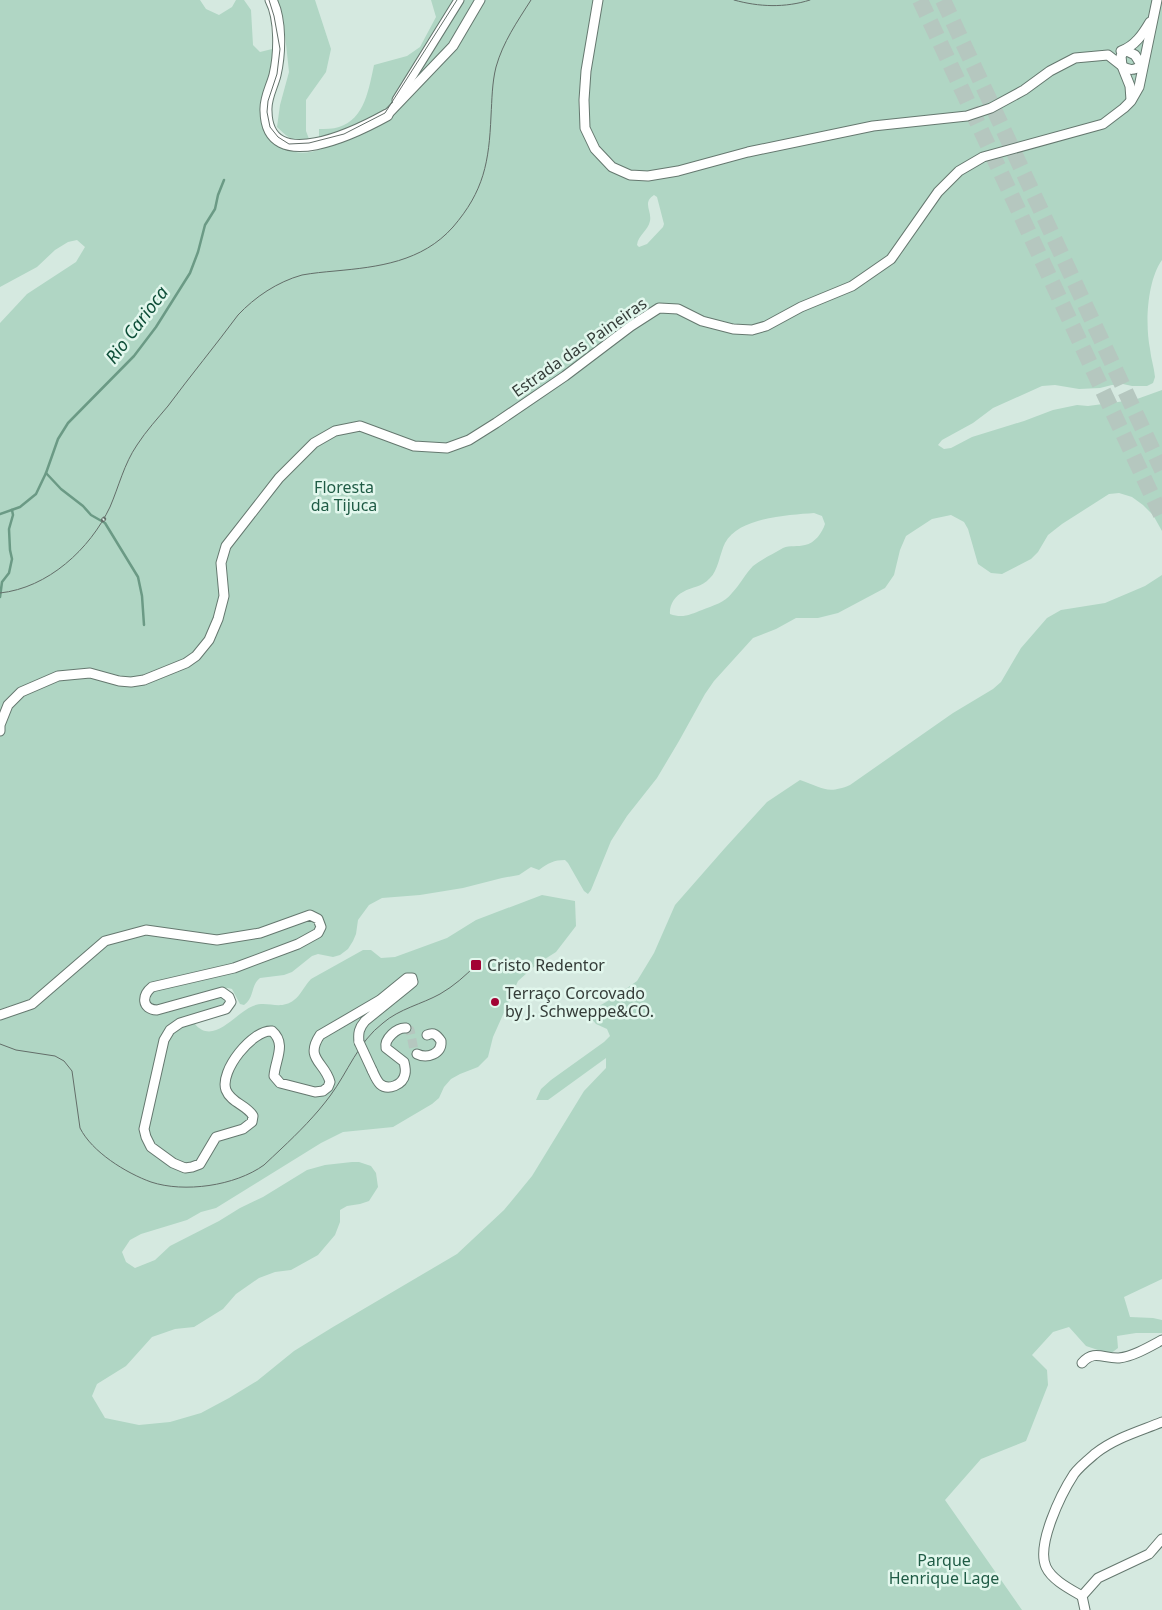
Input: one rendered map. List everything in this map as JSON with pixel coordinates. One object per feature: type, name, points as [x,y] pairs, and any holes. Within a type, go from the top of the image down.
[{"type":"street","points":[[271,0],[279,43],[275,74],[266,100],[266,113],[269,128],[276,139],[289,146],[310,145],[345,135],[387,115],[453,46],[480,0]]},
{"type":"street","points":[[387,115],[459,0]]},
{"type":"street","points":[[598,0],[586,71],[585,128],[595,150],[612,167],[630,175],[648,176],[678,171],[748,152],[873,126],[967,116],[991,108],[1024,90],[1050,71],[1075,58],[1108,55],[1125,50],[1133,45],[1144,33],[1153,18]]},
{"type":"street","points":[[1131,101],[1139,87],[1157,0]]},
{"type":"street","points":[[1125,50],[1121,56],[1122,66],[1130,86],[1131,101]]},
{"type":"street","points":[[1125,50],[1135,55],[1142,66]]},
{"type":"street","points":[[1108,55],[1128,70],[1142,66]]},
{"type":"street","name":"Estrada das Paineiras","points":[[0,731],[8,705],[21,692],[58,676],[90,673],[132,682],[144,680],[186,663],[196,656],[209,640],[218,619],[224,596],[221,563],[226,546],[279,478],[314,444],[335,431],[360,426],[414,446],[446,448],[469,440],[558,381],[631,326],[659,308],[678,309],[702,321],[733,329],[752,330],[766,326],[801,307],[852,286],[891,259],[938,192],[960,171],[984,157],[1104,124],[1131,101]]},
{"type":"street","points":[[0,1015],[32,1004],[105,941],[146,930],[217,940],[260,934],[310,915],[318,919],[321,927],[318,933],[298,944],[234,968],[152,986],[147,991],[145,1002],[151,1010],[222,992],[229,997],[230,1002],[226,1009],[180,1023],[170,1030],[164,1040],[144,1129],[151,1147],[173,1163],[185,1168],[200,1164],[216,1137],[243,1129],[252,1122],[253,1116],[250,1111],[230,1097],[225,1088],[225,1079],[228,1067],[255,1036],[266,1031],[272,1032],[278,1039],[280,1051],[274,1076],[280,1083],[315,1092],[323,1091],[330,1082],[329,1077],[314,1053],[314,1044],[320,1035],[380,1000],[408,977],[412,978],[413,982],[365,1020],[359,1027],[359,1042],[378,1081],[386,1087],[396,1086],[404,1079],[406,1071],[404,1062],[386,1048],[385,1045],[393,1034],[401,1028],[406,1028]]},
{"type":"street","points":[[417,1054],[426,1056],[435,1054],[441,1048],[441,1042],[437,1035],[427,1035]]},
{"type":"street","points":[[1082,1362],[1088,1357],[1096,1355],[1119,1358],[1145,1350],[1162,1340]]},
{"type":"street","points":[[1086,1610],[1082,1596],[1056,1579],[1047,1569],[1043,1557],[1044,1540],[1061,1497],[1075,1473],[1096,1453],[1110,1444],[1162,1422]]},
{"type":"street","points":[[1082,1596],[1098,1578],[1149,1554],[1162,1539]]},
{"type":"green space","name":"Floresta da Tijuca","points":[[0,0],[200,0],[206,9],[219,15],[232,7],[236,0],[244,0],[251,10],[253,45],[260,52],[276,48],[270,134],[287,149],[306,153],[322,149],[319,129],[339,127],[355,117],[368,93],[374,65],[407,56],[420,47],[436,17],[431,0],[1162,0],[1162,260],[1153,279],[1148,303],[1148,339],[1155,377],[1153,383],[1147,386],[1123,384],[1079,389],[1055,385],[1042,386],[993,408],[973,423],[942,440],[938,445],[944,449],[951,448],[972,437],[1053,410],[1077,405],[1088,406],[1137,399],[1162,390],[1162,531],[1153,515],[1132,497],[1119,493],[1109,494],[1048,535],[1038,552],[1031,559],[1002,574],[991,573],[978,564],[968,529],[964,522],[951,515],[932,519],[906,536],[900,550],[894,575],[885,588],[838,613],[818,618],[796,618],[776,629],[753,638],[714,681],[705,694],[657,778],[627,816],[611,841],[588,894],[584,891],[565,860],[551,862],[539,870],[531,867],[519,875],[463,888],[420,895],[382,898],[369,905],[358,920],[353,941],[348,949],[340,955],[333,957],[318,954],[312,956],[292,972],[260,978],[255,984],[250,999],[244,1005],[240,1004],[232,989],[221,989],[227,998],[226,1004],[194,1023],[201,1029],[216,1030],[258,1004],[284,1005],[289,1003],[298,996],[311,979],[363,950],[371,950],[381,958],[395,957],[447,938],[476,920],[542,895],[575,901],[576,926],[556,952],[537,964],[518,981],[493,1037],[488,1057],[478,1067],[451,1079],[444,1087],[439,1098],[432,1104],[393,1127],[343,1132],[321,1143],[216,1208],[201,1212],[187,1220],[141,1234],[130,1240],[122,1252],[126,1262],[135,1268],[155,1260],[170,1246],[263,1197],[307,1170],[325,1165],[359,1162],[371,1166],[376,1173],[378,1187],[369,1201],[347,1206],[340,1210],[340,1222],[335,1235],[318,1255],[291,1270],[275,1272],[259,1278],[236,1294],[223,1309],[194,1327],[175,1329],[152,1337],[126,1366],[97,1384],[92,1396],[105,1418],[139,1425],[170,1422],[201,1413],[257,1381],[294,1351],[457,1254],[504,1210],[532,1176],[584,1091],[606,1068],[606,1058],[548,1100],[536,1100],[541,1089],[551,1080],[610,1036],[607,1029],[596,1024],[591,1018],[594,1009],[637,981],[654,953],[675,905],[767,802],[800,780],[830,790],[850,785],[953,713],[993,689],[1001,682],[1021,648],[1047,618],[1061,610],[1105,603],[1145,586],[1162,575],[1162,1279],[1124,1297],[1130,1317],[1162,1320],[1162,1333],[1136,1333],[1117,1336],[1118,1348],[1110,1354],[1086,1346],[1069,1327],[1053,1332],[1032,1355],[1047,1370],[1048,1385],[1026,1441],[981,1459],[945,1500],[1022,1610],[0,1610],[0,323],[27,294],[76,262],[85,247],[77,240],[68,242],[55,250],[37,267],[0,287]],"holes":[[[654,195],[657,197],[664,224],[647,244],[639,247],[637,245],[638,242],[650,221],[648,204],[650,198]],[[814,513],[822,516],[825,524],[815,540],[802,546],[783,548],[760,561],[750,569],[738,587],[719,603],[687,615],[670,614],[673,601],[677,596],[703,584],[713,575],[725,543],[732,534],[741,528],[765,519]]]},
{"type":"green space","points":[[276,0],[315,0],[331,49],[326,72],[306,100],[306,131],[309,139],[291,139],[277,127],[280,105],[289,72],[283,16]]},
{"type":"waterway","name":"Rio Carioca","points":[[0,514],[20,507],[36,494],[58,439],[68,423],[134,356],[156,327],[190,273],[205,225],[215,209],[224,180]]},
{"type":"waterway","points":[[46,473],[91,515],[105,523],[138,577],[142,596],[144,625]]},
{"type":"waterway","points":[[0,597],[2,582],[9,573],[12,559],[9,529],[13,515],[12,510]]},
{"type":"tunnel","points":[[920,0],[1162,517]]},
{"type":"tunnel","points":[[943,0],[1162,470]]},
{"type":"tunnel","points":[[406,1028],[410,1030],[414,1050],[417,1054]]},
{"type":"tram line","points":[[269,0],[280,49],[277,74],[268,101],[267,112],[270,127],[278,137],[289,144],[309,143],[344,134],[385,113],[457,0]]},
{"type":"tram line","points":[[0,593],[18,590],[51,575],[79,551],[102,523],[132,452],[238,315],[252,302],[275,286],[302,275],[383,265],[398,261],[428,248],[453,227],[472,201],[483,175],[489,148],[492,91],[496,67],[502,49],[531,0]]},
{"type":"tram line","points":[[734,0],[772,6],[801,3],[810,0]]},
{"type":"tram line","points":[[0,1044],[16,1050],[55,1056],[64,1061],[72,1071],[80,1128],[85,1137],[111,1161],[131,1173],[151,1182],[164,1185],[194,1187],[224,1183],[239,1178],[264,1165],[300,1130],[325,1103],[367,1039],[389,1018],[445,991],[476,965]]},
{"type":"place","name":"Cristo Redentor","points":[[476,965]]},
{"type":"place","name":"Terraço Corcovado by J. Schweppe&CO.","points":[[495,1002]]},
{"type":"park label","name":"Parque Henrique Lage","points":[[944,1569]]}]
